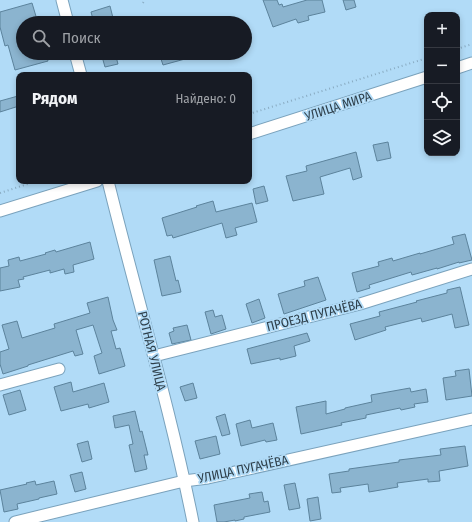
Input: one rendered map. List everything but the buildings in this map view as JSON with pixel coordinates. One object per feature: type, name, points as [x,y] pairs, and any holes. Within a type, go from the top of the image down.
[{"type":"street","points":[[62,0],[66,16]]},
{"type":"street","points":[[78,60],[80,72]]},
{"type":"street","points":[[460,67],[472,63]]},
{"type":"street","name":"УЛИЦА МИРА","points":[[252,133],[424,78]]},
{"type":"street","points":[[0,211],[87,184]]},
{"type":"street","name":"РОТНАЯ УЛИЦА","points":[[109,184],[154,356],[193,522]]},
{"type":"street","name":"ПРОЕЗД ПУГАЧЁВА","points":[[154,356],[360,304],[472,270]]},
{"type":"street","points":[[0,385],[59,368]]},
{"type":"street","name":"УЛИЦА ПУГАЧЁВА","points":[[15,522],[184,481],[208,478],[472,419]]},
{"type":"path","points":[[460,48],[472,44]]},
{"type":"path","points":[[252,113],[424,59]]},
{"type":"path","points":[[0,193],[28,184]]}]
